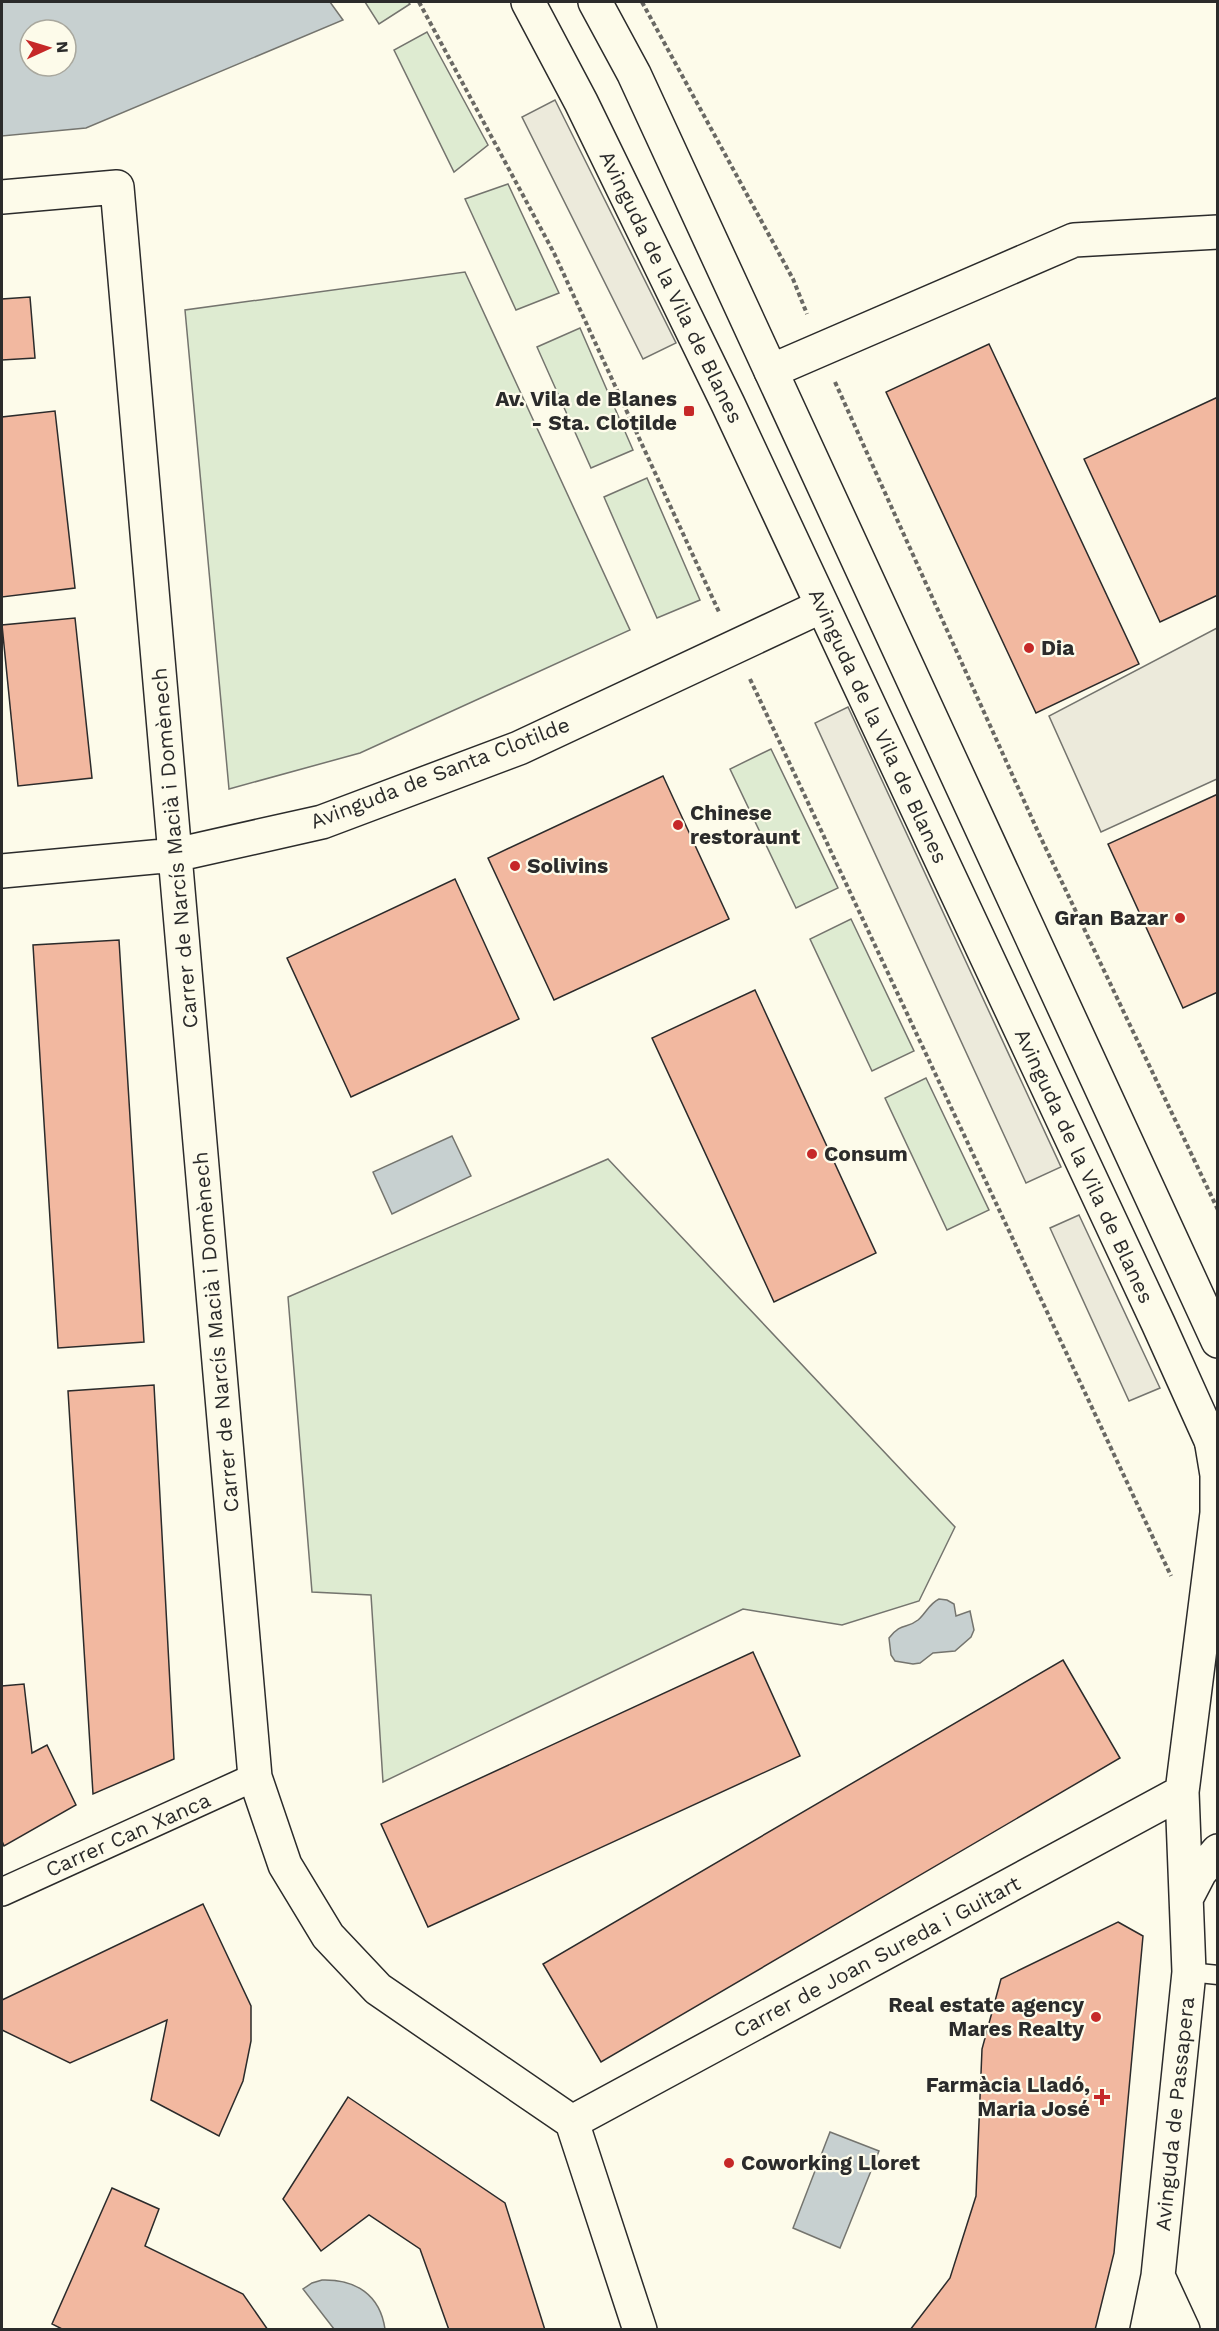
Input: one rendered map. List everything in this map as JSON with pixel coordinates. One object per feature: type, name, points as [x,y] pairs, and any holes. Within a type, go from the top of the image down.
[{"type":"street","name":"Avinguda de la Vila de Blanes","points":[[528,2],[581,102],[713,373],[1158,1323],[1215,1450]]},
{"type":"street","points":[[595,2],[634,74],[1218,1341]]},
{"type":"street","name":"Carrer de Narcís Macià i Domènech","points":[[2,197],[117,187],[255,1777],[285,1865],[328,1936],[378,1989],[572,2122]]},
{"type":"street","points":[[771,371],[1074,240],[1218,232]]},
{"type":"street","name":"Avinguda de Santa Clotilde","points":[[2,871],[176,855],[322,822],[519,748],[822,606]]},
{"type":"street","name":"Avinguda de Passapera","points":[[1147,2330],[1158,2276],[1203,1973],[1187,1897],[1182,1792],[1214,1566],[1217,1513],[1215,1450]]},
{"type":"street","name":"Carrer Can Xanca","points":[[2,1892],[255,1777]]},
{"type":"street","name":"Carrer de Joan Sureda i Guitart","points":[[572,2122],[1182,1792]]},
{"type":"street","name":"Avinguda de Passapera","points":[[1187,1897],[1200,1872],[1218,1851]]},
{"type":"street","points":[[572,2122],[640,2330]]},
{"type":"street","points":[[1158,2276],[1183,2330]]},
{"type":"path","points":[[419,2],[554,253],[735,647],[1172,1578]]},
{"type":"path","points":[[642,2],[793,279],[821,349],[1039,834],[1218,1210]]},
{"type":"green space","points":[[365,2],[408,2],[410,4],[379,24]]},
{"type":"green space","points":[[427,32],[488,145],[454,172],[394,50]]},
{"type":"green space","points":[[508,184],[559,293],[516,310],[465,199]]},
{"type":"green space","points":[[465,272],[630,630],[360,753],[229,789],[185,310]]},
{"type":"green space","points":[[580,328],[633,450],[591,468],[537,347]]},
{"type":"green space","points":[[647,478],[700,600],[657,618],[604,497]]},
{"type":"green space","points":[[771,749],[838,888],[796,908],[730,769]]},
{"type":"green space","points":[[851,919],[914,1051],[872,1071],[810,939]]},
{"type":"green space","points":[[926,1078],[989,1210],[947,1230],[885,1098]]},
{"type":"green space","points":[[608,1159],[955,1527],[919,1601],[842,1625],[743,1609],[383,1782],[371,1595],[312,1592],[288,1297]]},
{"type":"shaded area","points":[[2,2],[330,2],[343,20],[86,128],[2,136]]},
{"type":"shaded area","points":[[555,100],[676,343],[643,359],[522,117]]},
{"type":"shaded area","points":[[1217,628],[1217,779],[1101,832],[1049,716]]},
{"type":"shaded area","points":[[848,707],[1061,1167],[1026,1183],[815,723]]},
{"type":"shaded area","points":[[452,1136],[471,1176],[392,1214],[373,1172]]},
{"type":"shaded area","points":[[1079,1215],[1160,1388],[1129,1401],[1050,1228]]},
{"type":"shaded area","points":[[939,1599],[954,1604],[956,1616],[970,1611],[974,1630],[971,1637],[955,1651],[933,1653],[920,1663],[895,1661],[891,1655],[889,1638],[897,1630],[918,1620]]},
{"type":"shaded area","points":[[830,2132],[879,2151],[840,2248],[793,2228]]},
{"type":"shaded area","points":[[322,2280],[345,2282],[364,2291],[378,2307],[385,2329],[334,2329],[303,2289]]},
{"type":"building","points":[[30,297],[35,358],[2,360],[2,299]]},
{"type":"building","points":[[989,344],[1139,664],[1036,713],[886,392]]},
{"type":"building","points":[[1218,397],[1218,595],[1160,622],[1084,459]]},
{"type":"building","points":[[55,411],[75,588],[2,597],[2,417]]},
{"type":"building","points":[[75,618],[92,778],[18,786],[2,625]]},
{"type":"building","points":[[663,776],[729,919],[554,1000],[488,858]]},
{"type":"building","name":"Gran Bazar","points":[[1218,794],[1218,992],[1183,1008],[1108,844]]},
{"type":"building","points":[[455,879],[519,1019],[351,1097],[287,958]]},
{"type":"building","points":[[119,940],[144,1342],[58,1348],[33,945]]},
{"type":"building","points":[[755,990],[876,1253],[774,1302],[652,1038]]},
{"type":"building","points":[[154,1385],[174,1759],[93,1794],[68,1391]]},
{"type":"building","points":[[753,1652],[800,1756],[428,1927],[381,1824]]},
{"type":"building","points":[[1063,1660],[1120,1758],[601,2062],[543,1964]]},
{"type":"building","points":[[24,1684],[32,1753],[47,1745],[76,1805],[4,1846],[2,1841],[2,1686]]},
{"type":"building","points":[[203,1904],[251,2006],[251,2041],[243,2081],[219,2136],[151,2100],[167,2020],[70,2063],[2,2030],[2,2000]]},
{"type":"building","points":[[1118,1922],[1143,1936],[1114,2253],[1095,2330],[910,2330],[950,2278],[976,2196],[982,2049],[1001,1979]]},
{"type":"building","points":[[348,2097],[505,2203],[545,2330],[449,2330],[420,2249],[369,2215],[321,2251],[283,2199]]},
{"type":"building","points":[[112,2188],[159,2209],[145,2246],[243,2294],[268,2330],[64,2330],[52,2324]]},
{"type":"place","name":"Av. Vila de Blanes - Sta. Clotilde","points":[[689,411]]},
{"type":"place","name":"Dia","points":[[1029,648]]},
{"type":"place","name":"Chinese restoraunt","points":[[678,825]]},
{"type":"place","name":"Solivins","points":[[515,866]]},
{"type":"place","name":"Gran Bazar","points":[[1180,918]]},
{"type":"place","name":"Consum","points":[[812,1154]]},
{"type":"place","name":"Real estate agency Mares Realty","points":[[1096,2017]]},
{"type":"place","name":"Farmàcia Lladó, Maria José","points":[[1102,2097]]},
{"type":"place","name":"Coworking Lloret","points":[[729,2163]]}]
